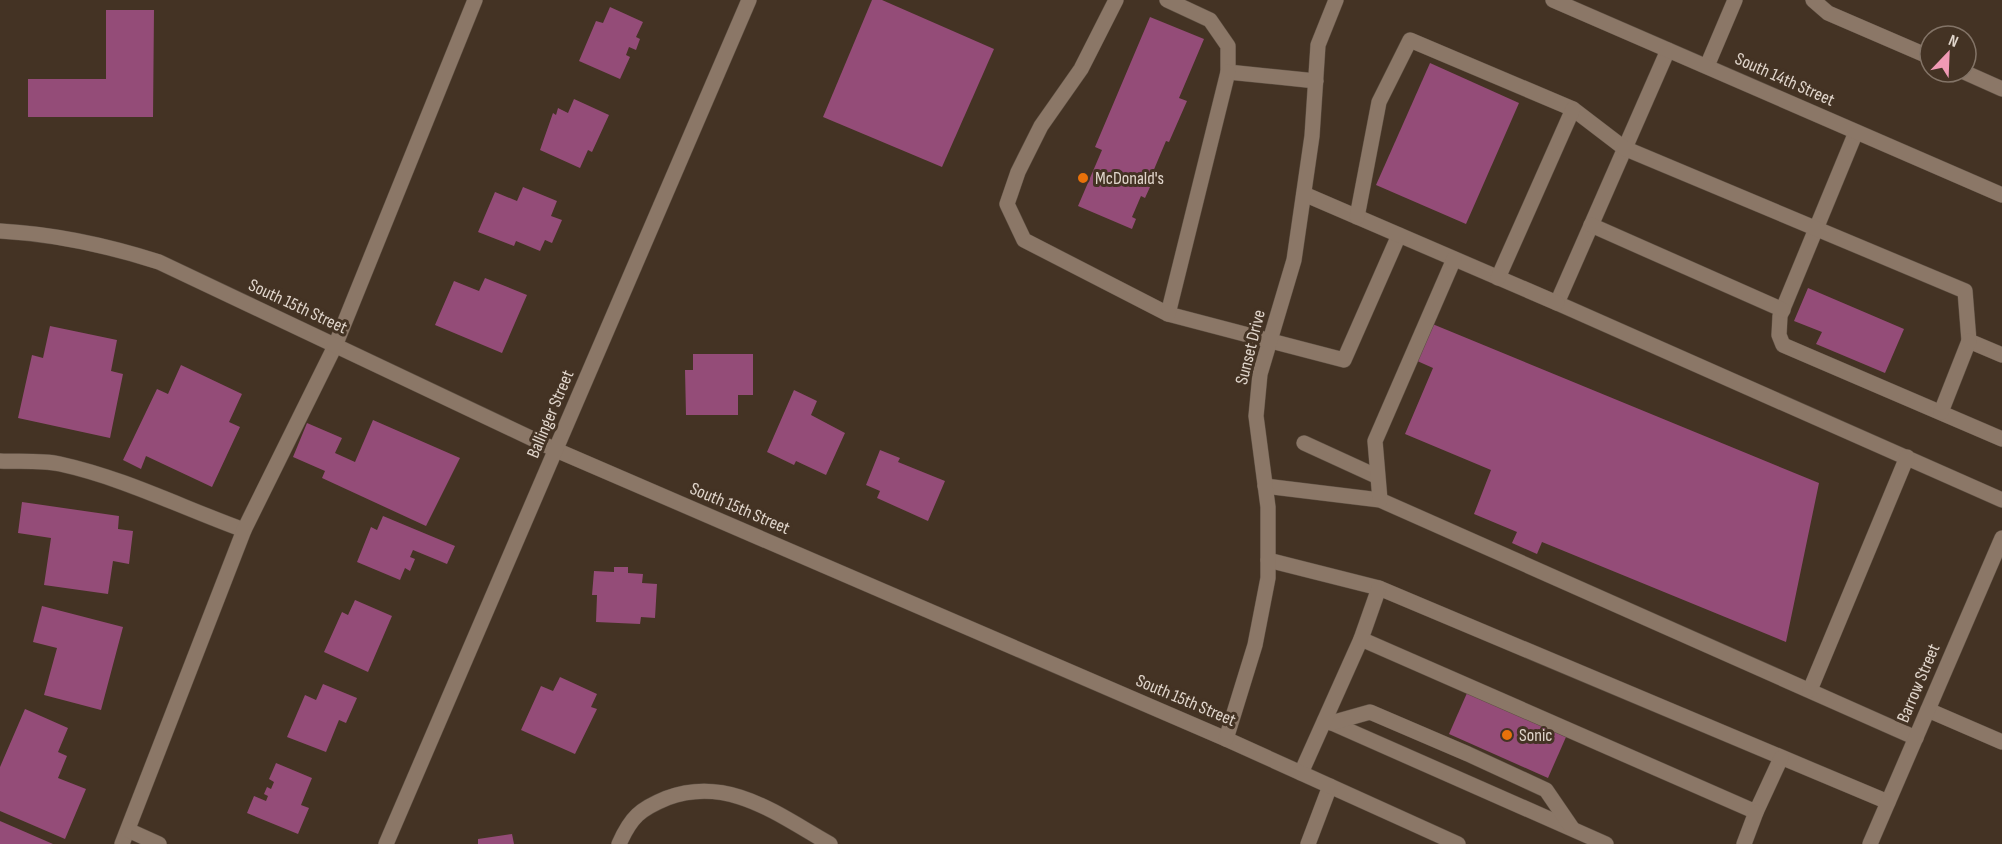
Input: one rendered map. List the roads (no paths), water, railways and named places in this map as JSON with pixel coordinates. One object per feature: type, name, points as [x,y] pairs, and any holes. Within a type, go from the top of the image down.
[{"type":"street","points":[[159,844],[125,837],[244,530],[335,345],[475,0]]},
{"type":"street","name":"Ballinger Street","points":[[386,844],[749,0]]},
{"type":"street","points":[[1116,0],[1081,69],[1041,126],[1018,172],[1006,204],[1024,240],[1168,314],[1344,360],[1399,235]]},
{"type":"street","points":[[1167,0],[1210,20],[1228,46],[1228,72],[1168,314]]},
{"type":"street","name":"Sunset Drive","points":[[1226,739],[1256,645],[1268,578],[1265,486],[1256,416],[1260,374],[1294,260],[1312,136],[1318,45],[1336,0]]},
{"type":"street","name":"South 14th Street","points":[[1553,0],[2002,195]]},
{"type":"street","points":[[1707,66],[1735,0]]},
{"type":"street","points":[[1813,0],[1828,13],[1918,52]]},
{"type":"street","points":[[1356,217],[1379,102],[1410,40],[1573,109],[1624,148],[1965,291],[1969,341],[1941,412]]},
{"type":"street","points":[[1557,303],[1668,50]]},
{"type":"street","points":[[1228,72],[1316,81]]},
{"type":"street","points":[[1978,78],[2002,88]]},
{"type":"street","points":[[1498,278],[1573,109]]},
{"type":"street","points":[[1856,132],[1783,310],[1779,335],[1783,345],[2002,440]]},
{"type":"street","points":[[1304,194],[2002,500]]},
{"type":"street","points":[[1591,225],[1783,310]]},
{"type":"street","name":"South 15th Street","points":[[0,231],[48,234],[100,243],[159,262],[556,450],[1226,739],[1458,844]]},
{"type":"street","points":[[1380,500],[1376,476],[1375,441],[1454,259]]},
{"type":"street","points":[[1969,341],[2002,355]]},
{"type":"street","points":[[1304,443],[1376,476]]},
{"type":"street","points":[[1810,690],[1907,457]]},
{"type":"street","points":[[0,461],[58,463],[124,482],[244,530]]},
{"type":"street","points":[[1265,486],[1380,500],[1916,738]]},
{"type":"street","name":"Barrow Street","points":[[1870,844],[2002,538]]},
{"type":"street","points":[[1268,560],[1379,588],[1888,802]]},
{"type":"street","points":[[1301,773],[1328,722],[1379,588]]},
{"type":"street","points":[[1361,639],[1756,812]]},
{"type":"street","points":[[1928,710],[2002,742]]},
{"type":"street","points":[[1328,722],[1370,712],[1468,754],[1546,790],[1574,830]]},
{"type":"street","points":[[1328,722],[1606,844]]},
{"type":"street","points":[[1744,844],[1781,758]]},
{"type":"street","points":[[1308,844],[1330,786]]},
{"type":"street","points":[[619,844],[627,826],[644,807],[672,796],[709,789],[748,799],[830,844]]},
{"type":"place","name":"McDonald's","points":[[1083,178]]},
{"type":"place","name":"Sonic","points":[[1507,735]]}]
